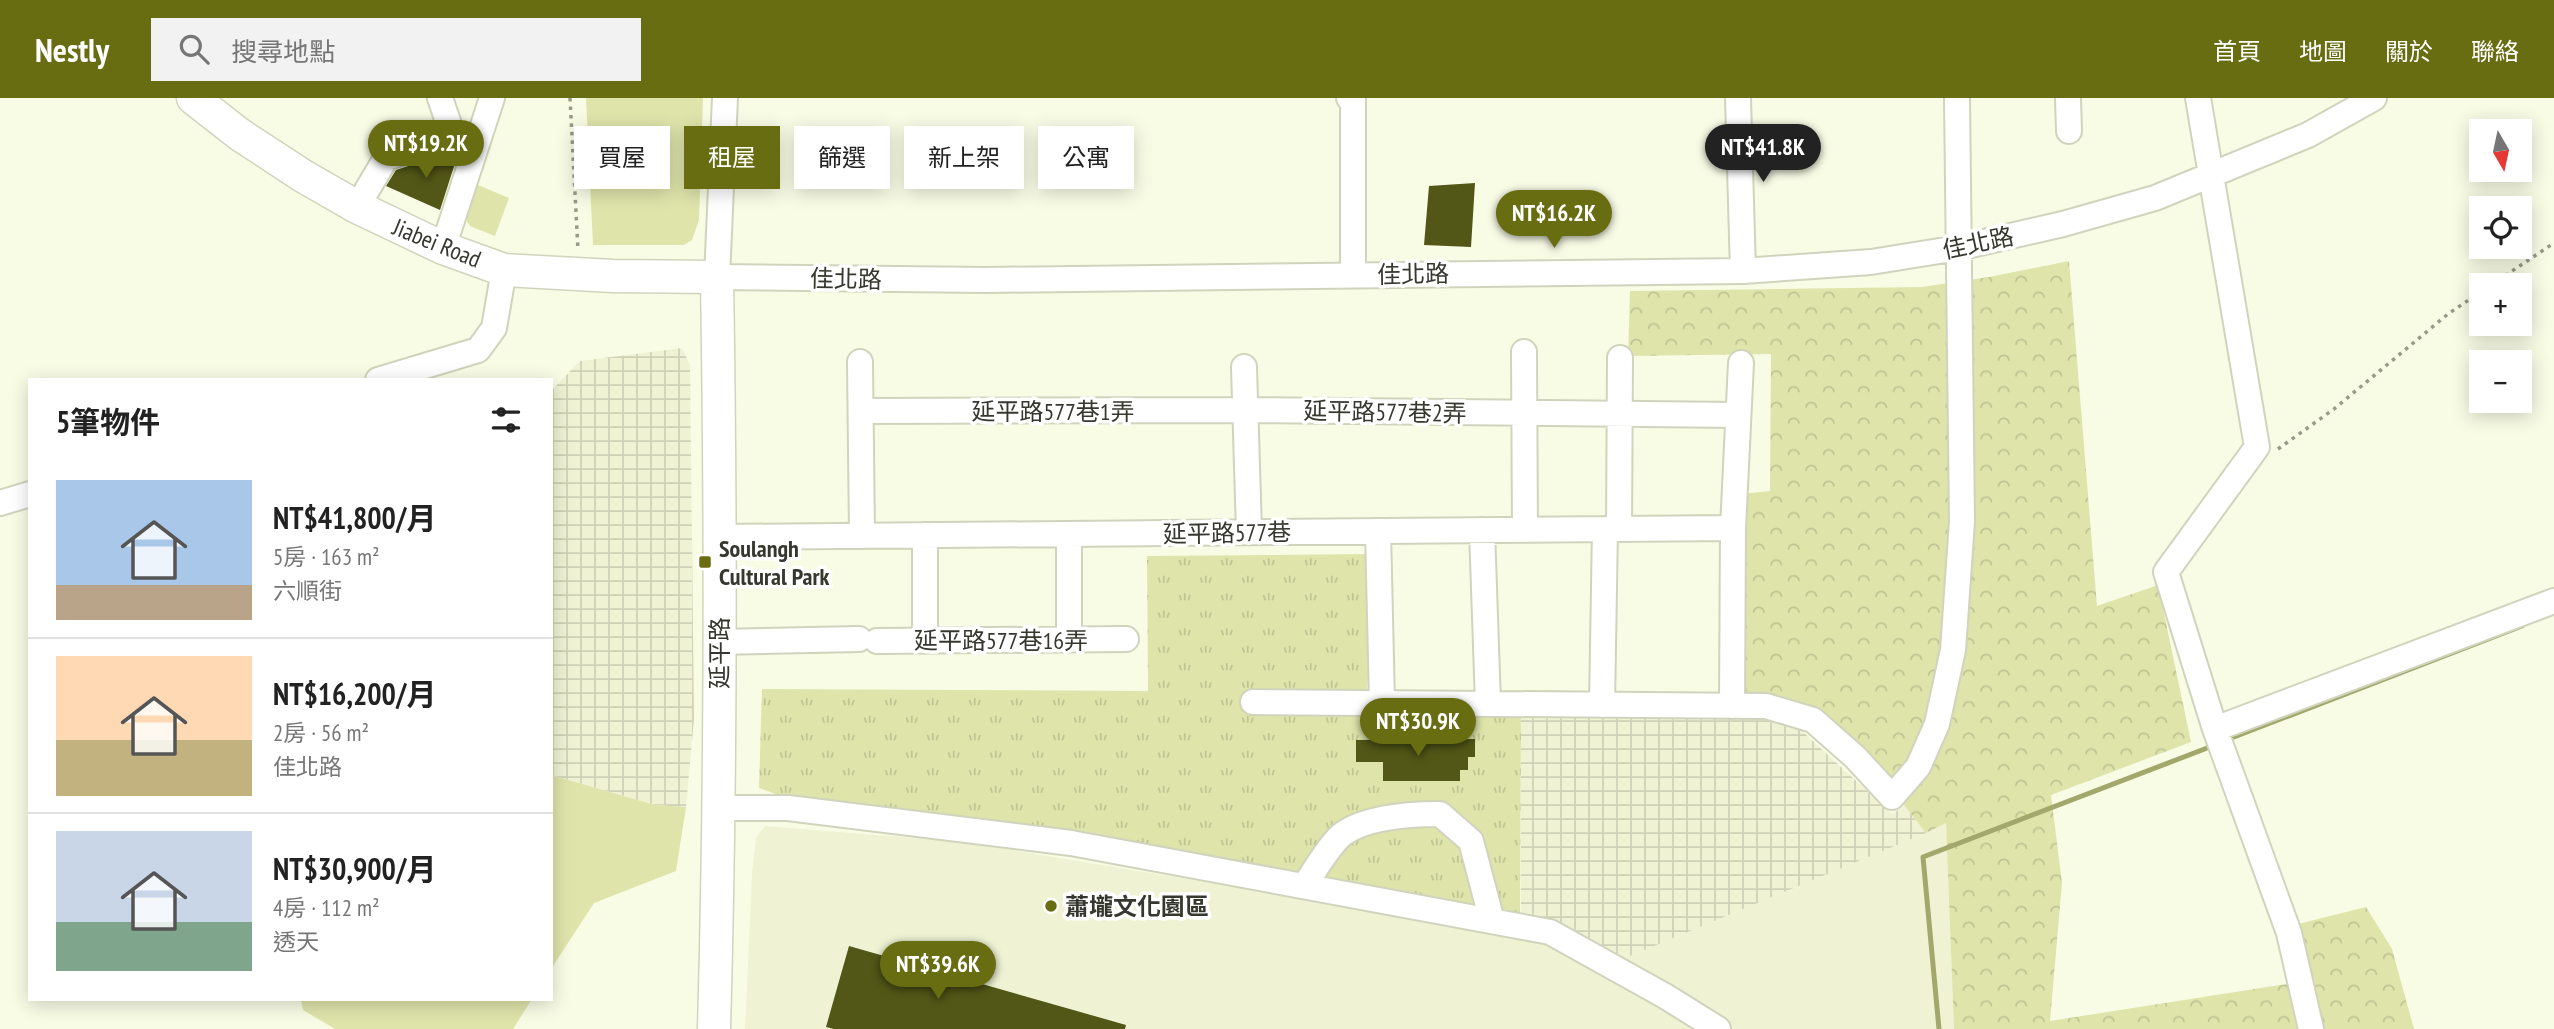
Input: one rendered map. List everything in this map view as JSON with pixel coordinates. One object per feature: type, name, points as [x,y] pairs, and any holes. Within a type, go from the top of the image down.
[{"type":"main road","name":"Jiabei Road","points":[[193,98],[250,141],[357,207],[443,248],[504,270],[717,277]]},
{"type":"main road","name":"延平路","points":[[715,1029],[720,808],[718,642],[721,537],[717,277]]},
{"type":"street","points":[[440,98],[453,135]]},
{"type":"street","points":[[443,248],[492,98]]},
{"type":"street","points":[[717,277],[725,98]]},
{"type":"street","points":[[1349,98],[1353,98],[1353,275]]},
{"type":"street","points":[[1738,98],[1743,271]]},
{"type":"street","points":[[1253,702],[1766,706],[1813,720],[1855,757],[1892,797],[1918,767],[1937,724],[1953,650],[1962,521],[1956,98]]},
{"type":"street","points":[[2068,98],[2069,131]]},
{"type":"street","points":[[2199,98],[2257,447],[2166,572],[2215,729],[2289,933],[2311,1029]]},
{"type":"street","name":"佳北路","points":[[717,277],[985,280],[1743,271],[1871,262],[1958,248],[2063,224],[2155,198],[2308,135],[2374,98]]},
{"type":"street","points":[[357,207],[386,158],[453,135],[476,146]]},
{"type":"street","points":[[385,378],[478,350],[494,328],[504,270]]},
{"type":"street","points":[[1524,352],[1525,530]]},
{"type":"street","points":[[1602,705],[1620,358]]},
{"type":"street","points":[[860,362],[862,536]]},
{"type":"street","points":[[1732,706],[1733,528],[1741,363]]},
{"type":"street","points":[[1244,367],[1248,532]]},
{"type":"street","name":"延平路577巷2弄","points":[[1245,410],[1737,415]]},
{"type":"street","name":"延平路577巷1弄","points":[[861,411],[1245,410]]},
{"type":"street","points":[[0,503],[28,495]]},
{"type":"street","name":"延平路577巷","points":[[721,537],[1733,528]]},
{"type":"street","points":[[1482,530],[1488,704]]},
{"type":"street","points":[[1378,531],[1382,703]]},
{"type":"street","points":[[1069,534],[1069,640]]},
{"type":"street","points":[[925,535],[925,640]]},
{"type":"street","points":[[2215,729],[2554,601]]},
{"type":"street","name":"延平路577巷16弄","points":[[718,642],[1126,639]]},
{"type":"street","points":[[720,808],[788,808],[1071,843],[1550,932],[1718,1029]]},
{"type":"street","points":[[1304,886],[1343,834],[1378,820],[1411,814],[1440,814],[1471,841],[1492,921]]},
{"type":"path","points":[[570,98],[579,274]]},
{"type":"path","points":[[2509,273],[2554,243]]},
{"type":"path","points":[[2257,447],[2273,453],[2334,409],[2448,314],[2469,300]]},
{"type":"shaded area","points":[[682,348],[690,365],[694,719],[686,807],[655,805],[553,776],[553,389],[580,361]]},
{"type":"shaded area","points":[[1521,715],[1788,718],[1892,814],[1905,806],[1926,833],[1618,961],[1521,919]]},
{"type":"shaded area","name":"蕭壠文化園區","points":[[1946,823],[1954,1029],[745,1029],[752,873],[756,838],[765,826],[963,842],[1550,939],[1618,961]]},
{"type":"green space","points":[[586,98],[703,98],[702,126],[684,126],[684,189],[700,189],[699,220],[692,240],[684,245],[593,245],[590,189],[670,189],[670,126],[587,126]]},
{"type":"green space","points":[[473,183],[509,198],[495,236],[470,226],[461,213]]},
{"type":"green space","points":[[2069,261],[2097,606],[2158,585],[2191,742],[2051,795],[2062,883],[2050,1021],[2292,983],[2298,924],[2366,907],[2392,949],[2414,1029],[1954,1029],[1946,823],[1926,833],[1829,717],[1800,703],[1743,698],[1740,494],[1770,491],[1771,354],[1628,356],[1630,291],[1922,287]]},
{"type":"green space","points":[[1373,554],[1367,696],[1521,715],[1520,919],[781,796],[759,788],[762,689],[1148,691],[1147,556]]},
{"type":"green space","points":[[553,776],[655,805],[686,807],[676,871],[594,903],[553,966]]},
{"type":"green space","points":[[301,1001],[531,1001],[513,1029],[335,1029],[303,1010]]},
{"type":"building","points":[[452,152],[458,154],[440,210],[386,186],[396,170]]},
{"type":"building","points":[[1475,183],[1471,247],[1424,245],[1429,186]]},
{"type":"building","points":[[1475,739],[1475,757],[1468,757],[1468,770],[1460,770],[1460,781],[1383,781],[1383,762],[1356,762],[1356,740]]},
{"type":"building","points":[[849,946],[1126,1025],[1125,1029],[826,1027]]},
{"type":"waterway","points":[[2234,737],[2522,626]]},
{"type":"waterway","points":[[1939,1029],[1923,857],[2215,745]]},
{"type":"place","name":"Soulangh Cultural Park","points":[[705,562]]},
{"type":"place","name":"蕭壠文化園區","points":[[1051,906]]}]
